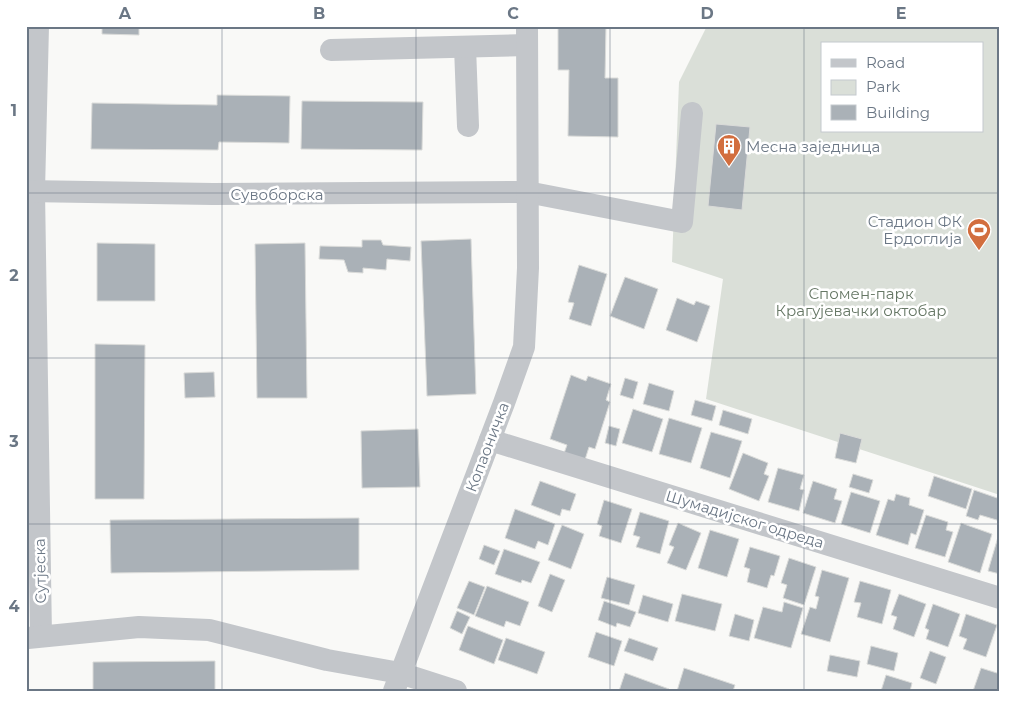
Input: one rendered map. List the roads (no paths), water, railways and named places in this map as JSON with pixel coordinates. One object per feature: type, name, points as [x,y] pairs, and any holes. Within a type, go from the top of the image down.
[{"type":"street","name":"Сутјеска","points":[[34,637],[30,191],[38,26]]},
{"type":"street","points":[[331,50],[465,47],[527,36]]},
{"type":"street","name":"Копаоничка","points":[[397,682],[524,347],[528,268],[527,36]]},
{"type":"street","points":[[465,47],[468,126]]},
{"type":"street","points":[[527,192],[682,222],[692,113]]},
{"type":"street","name":"Сувоборска","points":[[30,191],[213,194],[527,192]]},
{"type":"street","name":"Шумадијског одреда","points":[[490,440],[1000,598]]},
{"type":"street","points":[[34,637],[139,627],[209,630],[327,660],[397,682],[456,691]]},
{"type":"place","name":"Месна заједница","points":[[729,167]]},
{"type":"place","name":"Стадион ФК Ердоглија","points":[[979,251]]},
{"type":"park label","name":"Спомен-парк Крагујевачки октобар","points":[[861,302]]}]
